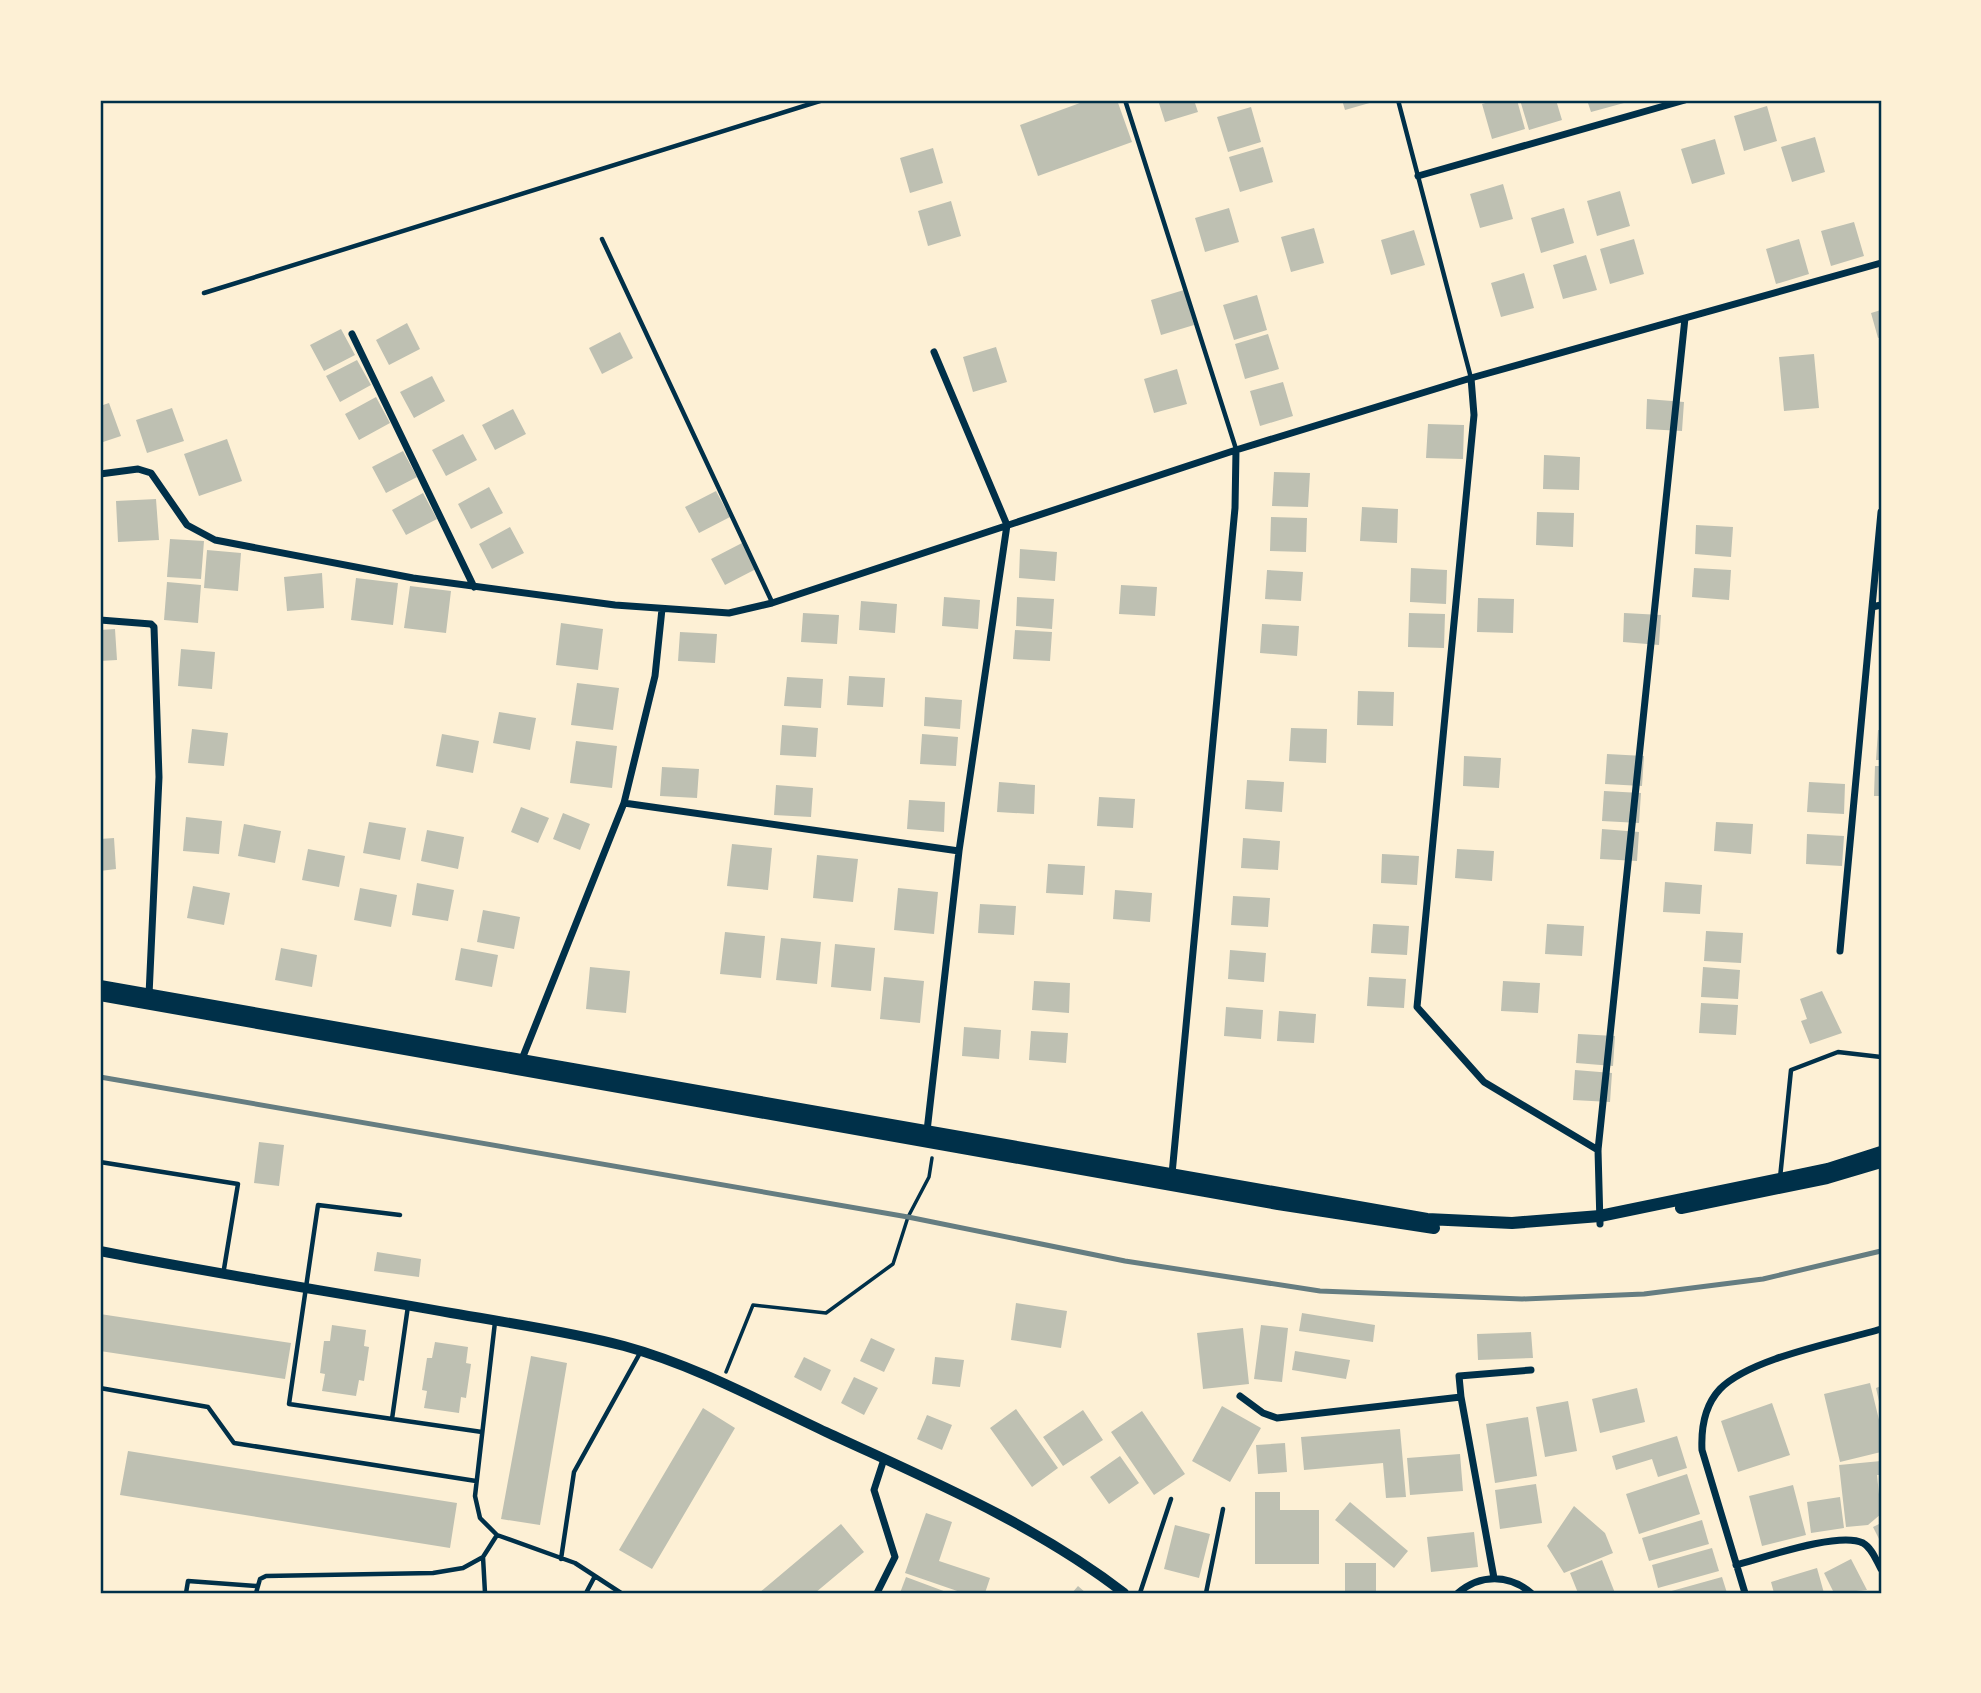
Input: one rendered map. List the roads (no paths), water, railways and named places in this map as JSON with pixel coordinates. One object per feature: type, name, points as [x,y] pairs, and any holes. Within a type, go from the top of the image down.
[{"type":"main road","points":[[100,986],[149,999],[931,1136],[1172,1174],[1427,1219],[1512,1223],[1600,1220],[1828,1169],[1881,1152]]},
{"type":"main road","points":[[100,995],[149,999],[523,1059],[1426,1228],[1513,1232],[1600,1220],[1827,1178],[1881,1161]]},
{"type":"street","points":[[1418,176],[1685,100]]},
{"type":"street","points":[[100,474],[138,469],[151,473],[187,525],[215,540],[474,587],[662,609],[729,613],[772,603],[1236,450],[1471,378],[1881,263]]},
{"type":"street","points":[[1600,1220],[1598,1150],[1685,318]]},
{"type":"street","points":[[352,334],[474,587]]},
{"type":"street","points":[[931,1136],[959,850],[1007,525],[934,352]]},
{"type":"street","points":[[1471,378],[1474,415],[1417,1007],[1484,1082],[1598,1150]]},
{"type":"street","points":[[1172,1174],[1235,508],[1236,450]]},
{"type":"street","points":[[1840,951],[1881,512]]},
{"type":"street","points":[[1872,607],[1881,605]]},
{"type":"street","points":[[523,1059],[625,803],[655,676],[662,609]]},
{"type":"street","points":[[100,620],[151,624],[154,627],[159,777],[149,999]]},
{"type":"street","points":[[625,803],[959,850]]},
{"type":"street","points":[[100,1251],[223,1276],[495,1320],[641,1352],[722,1383],[884,1459],[1043,1539],[1124,1593]]},
{"type":"street","points":[[1745,1593],[1702,1450],[1704,1419],[1719,1390],[1741,1372],[1881,1329]]},
{"type":"street","points":[[1494,1578],[1459,1376],[1531,1370]]},
{"type":"street","points":[[1240,1396],[1263,1413],[1277,1418],[1461,1397]]},
{"type":"street","points":[[877,1593],[895,1557],[874,1490],[884,1459]]},
{"type":"street","points":[[1736,1565],[1842,1539],[1861,1542],[1870,1548],[1881,1569]]},
{"type":"street","points":[[1458,1593],[1476,1581],[1494,1578],[1509,1580],[1531,1593]]},
{"type":"lane","points":[[204,293],[823,100]]},
{"type":"lane","points":[[1125,100],[1236,450]]},
{"type":"lane","points":[[1398,100],[1471,378]]},
{"type":"lane","points":[[601,239],[772,603]]},
{"type":"lane","points":[[1780,1179],[1791,1070],[1838,1052],[1881,1057]]},
{"type":"lane","points":[[100,1161],[238,1184],[223,1276]]},
{"type":"lane","points":[[401,1215],[318,1205],[289,1404],[482,1432]]},
{"type":"lane","points":[[392,1419],[408,1305]]},
{"type":"lane","points":[[495,1320],[475,1496],[481,1518],[497,1535],[561,1559],[621,1593]]},
{"type":"lane","points":[[561,1559],[574,1472],[641,1352]]},
{"type":"lane","points":[[100,1388],[208,1407],[234,1443],[477,1481]]},
{"type":"lane","points":[[1140,1593],[1171,1499]]},
{"type":"lane","points":[[1206,1593],[1223,1509]]},
{"type":"lane","points":[[256,1593],[257,1586],[266,1576],[433,1573],[463,1567],[483,1557],[497,1535]]},
{"type":"lane","points":[[483,1557],[485,1593]]},
{"type":"lane","points":[[586,1593],[595,1576]]},
{"type":"lane","points":[[186,1593],[188,1581],[257,1586]]},
{"type":"railway","points":[[100,1077],[908,1217],[1125,1261],[1320,1291],[1522,1299],[1644,1294],[1763,1279],[1881,1251]]}]
